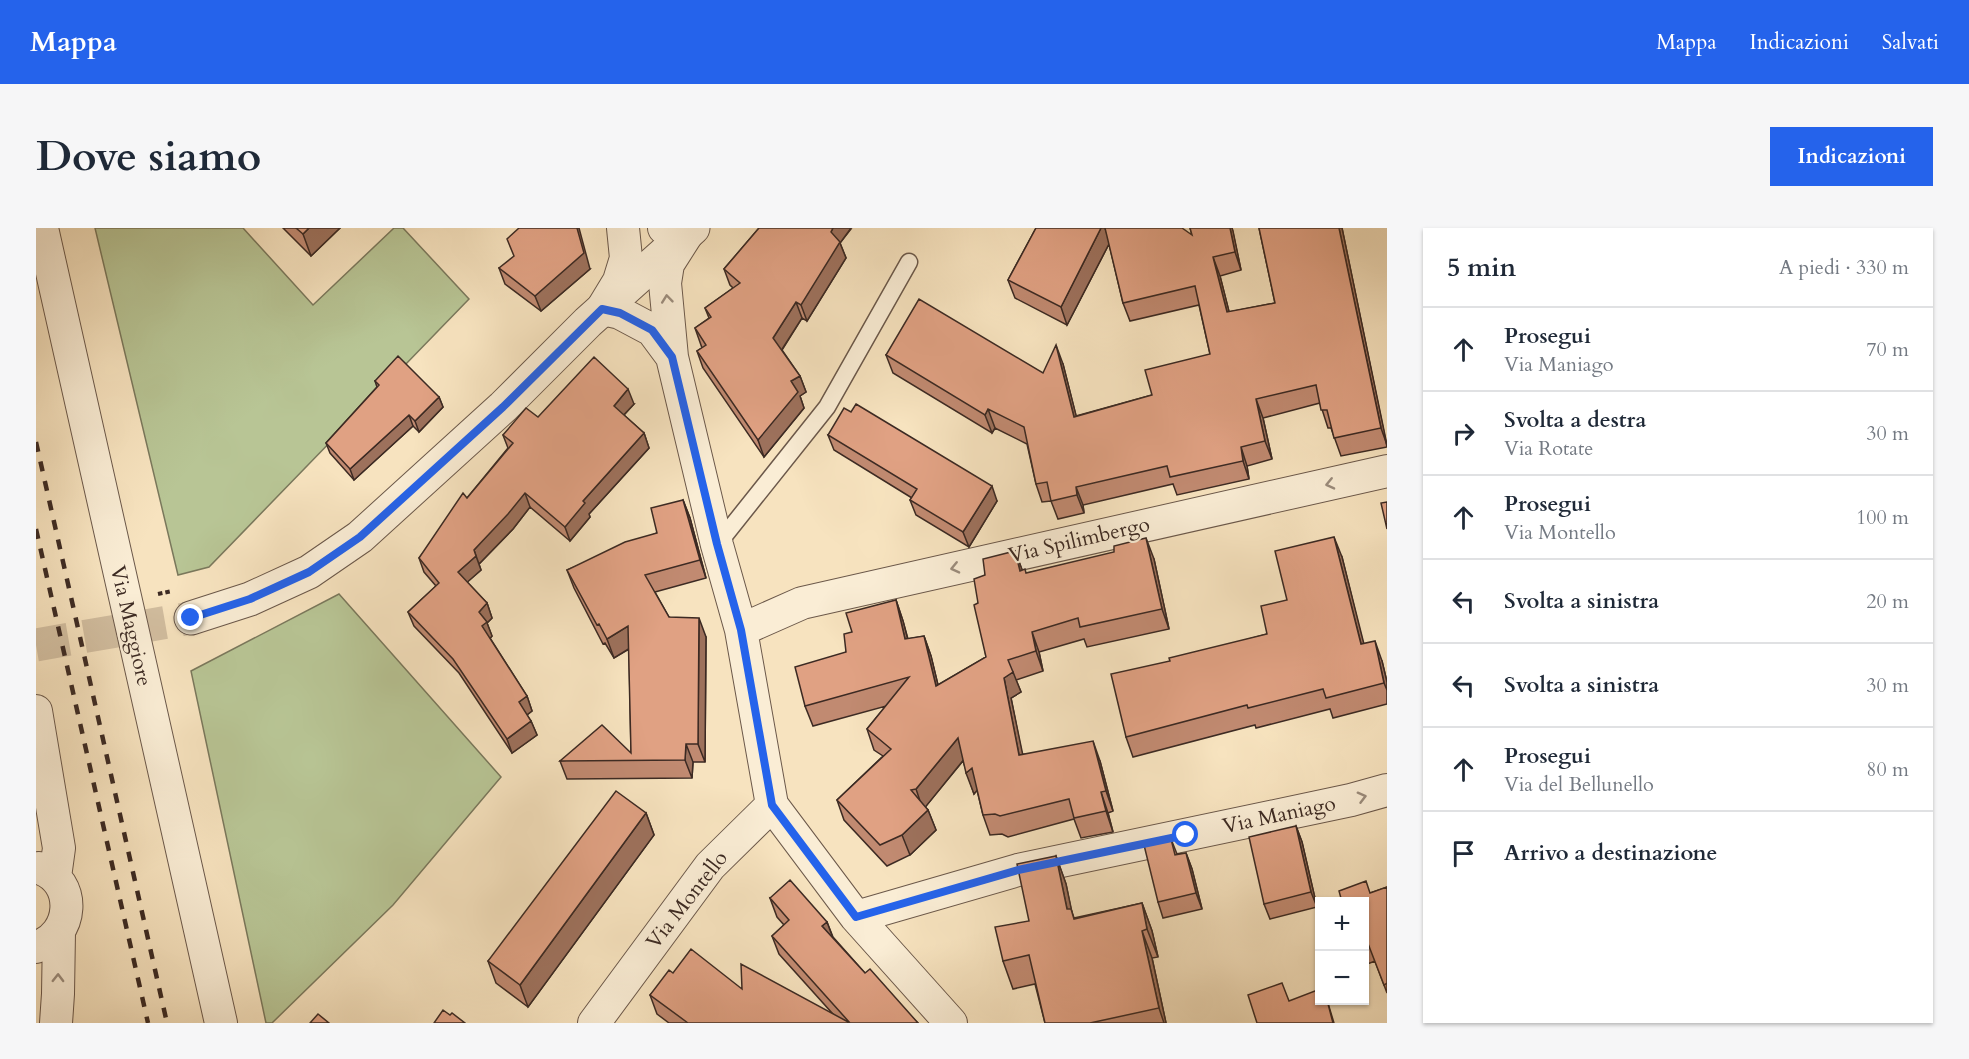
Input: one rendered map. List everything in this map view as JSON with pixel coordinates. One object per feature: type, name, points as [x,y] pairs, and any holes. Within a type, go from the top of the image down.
[{"type":"street","name":"Via Maggiore","points":[[42,228],[221,1023]]},
{"type":"street","points":[[602,309],[619,281],[626,258],[623,228]]},
{"type":"street","points":[[191,618],[250,599],[309,572],[360,537],[503,407],[682,229]]},
{"type":"street","points":[[682,229],[668,264],[665,283],[672,357],[717,544],[741,630],[772,805],[856,917],[951,1023]]},
{"type":"street","points":[[602,309],[620,313],[652,330],[672,357]]},
{"type":"street","name":"Via Spilimbergo","points":[[741,630],[802,603],[1387,471]]},
{"type":"street","points":[[36,711],[58,848],[46,872],[63,887],[68,910],[64,922],[47,940],[58,994],[56,1023]]},
{"type":"street","name":"Via Maniago","points":[[856,917],[1018,870],[1351,800],[1387,790]]},
{"type":"street","name":"Via Montello","points":[[594,1023],[710,866],[772,805]]},
{"type":"lane","points":[[717,544],[827,407],[909,262]]},
{"type":"green space","points":[[95,228],[243,228],[313,305],[394,228],[403,228],[469,299],[209,567],[178,575]]},
{"type":"green space","points":[[339,594],[501,777],[393,905],[272,1023],[266,1023],[191,671]]},
{"type":"building","points":[[296,228],[309,228],[303,234]]},
{"type":"building","points":[[519,228],[577,228],[584,253],[535,296],[499,268],[514,256],[507,239]]},
{"type":"building","points":[[759,228],[833,228],[831,232],[840,242],[801,305],[796,302],[773,338],[800,376],[791,381],[798,392],[758,440],[697,351],[706,345],[695,328],[711,317],[705,308],[740,283],[724,269]]},
{"type":"building","points":[[1036,228],[1101,228],[1061,307],[1008,280]]},
{"type":"building","points":[[1105,228],[1182,228],[1192,235],[1190,228],[1230,228],[1235,252],[1213,257],[1227,312],[1275,303],[1259,228],[1339,228],[1381,428],[1334,438],[1327,410],[1321,410],[1316,385],[1256,399],[1265,441],[1241,447],[1243,461],[1170,477],[1167,466],[1076,487],[1077,495],[1051,501],[1047,482],[1036,484],[1024,427],[988,409],[985,415],[886,355],[919,299],[1043,373],[1056,345],[1074,417],[1152,395],[1145,370],[1210,354],[1195,286],[1123,303]]},
{"type":"building","points":[[398,356],[439,397],[415,421],[409,415],[350,469],[326,443],[379,385],[375,381]]},
{"type":"building","points":[[594,357],[628,389],[614,406],[644,433],[583,501],[585,503],[565,527],[525,493],[474,550],[476,556],[458,572],[487,603],[479,612],[487,622],[482,626],[527,696],[519,702],[531,721],[507,739],[453,659],[408,612],[439,583],[419,558],[463,493],[467,498],[513,443],[503,435],[526,408],[538,417]]},
{"type":"building","points":[[856,404],[992,486],[963,532],[910,500],[917,489],[828,435],[844,408],[851,412]]},
{"type":"building","points":[[683,500],[700,560],[645,575],[669,617],[699,618],[698,744],[686,744],[685,760],[560,761],[602,725],[631,753],[628,626],[607,639],[567,570],[625,542],[657,533],[651,508]]},
{"type":"building","points":[[1387,502],[1387,529],[1381,503]]},
{"type":"building","points":[[1334,537],[1361,644],[1375,641],[1384,683],[1326,698],[1323,689],[1248,708],[1247,705],[1126,737],[1111,674],[1170,661],[1169,658],[1267,634],[1261,606],[1287,600],[1275,551]]},
{"type":"building","points":[[1146,538],[1162,609],[1080,627],[1078,618],[1032,632],[1036,651],[1008,660],[1013,672],[1004,678],[1019,755],[1093,741],[1106,791],[1101,792],[1106,811],[1074,818],[1069,799],[1000,816],[983,815],[972,768],[966,773],[958,738],[916,789],[911,790],[928,810],[902,835],[880,845],[837,800],[891,749],[867,729],[909,677],[805,706],[795,667],[846,652],[844,634],[852,632],[846,613],[896,600],[905,639],[924,636],[936,686],[986,657],[974,605],[978,603],[974,579],[985,575],[983,559],[1015,551],[1020,571],[1025,569],[1026,573],[1114,552],[1114,546]]},
{"type":"building","points":[[616,791],[646,813],[520,985],[488,961]]},
{"type":"building","points":[[1296,826],[1311,892],[1264,904],[1249,837]]},
{"type":"building","points":[[1171,839],[1175,855],[1186,853],[1196,893],[1158,902],[1144,845]]},
{"type":"building","points":[[1056,856],[1067,909],[1071,909],[1074,919],[1142,903],[1147,929],[1142,931],[1159,1008],[1090,1023],[1045,1023],[1029,955],[1003,961],[995,927],[1029,921],[1017,864]]},
{"type":"building","points":[[790,880],[827,922],[822,926],[865,973],[870,969],[918,1023],[850,1023],[772,936],[789,920],[770,898]]},
{"type":"building","points":[[1366,881],[1370,893],[1387,887],[1387,983],[1384,985],[1369,946],[1369,897],[1341,897],[1339,891]]},
{"type":"building","points":[[691,949],[742,989],[741,964],[850,1023],[688,1023],[650,995],[669,970],[673,973]]},
{"type":"building","points":[[1282,983],[1289,1001],[1315,991],[1315,1005],[1328,1005],[1333,1023],[1257,1023],[1248,995]]},
{"type":"building","points":[[443,1010],[450,1015],[452,1013],[465,1023],[434,1023]]},
{"type":"building","points":[[318,1014],[329,1023],[310,1023]]},
{"type":"tunnel","points":[[36,645],[191,618]]},
{"type":"railway","points":[[36,442],[167,1023]]},
{"type":"railway","points":[[36,529],[148,1023]]},
{"type":"route","points":[[191,618],[250,599],[309,572],[360,537],[503,407],[602,309],[620,313],[652,330],[672,357],[717,544],[741,630],[772,805],[856,917],[1018,870],[1186,835]]}]
